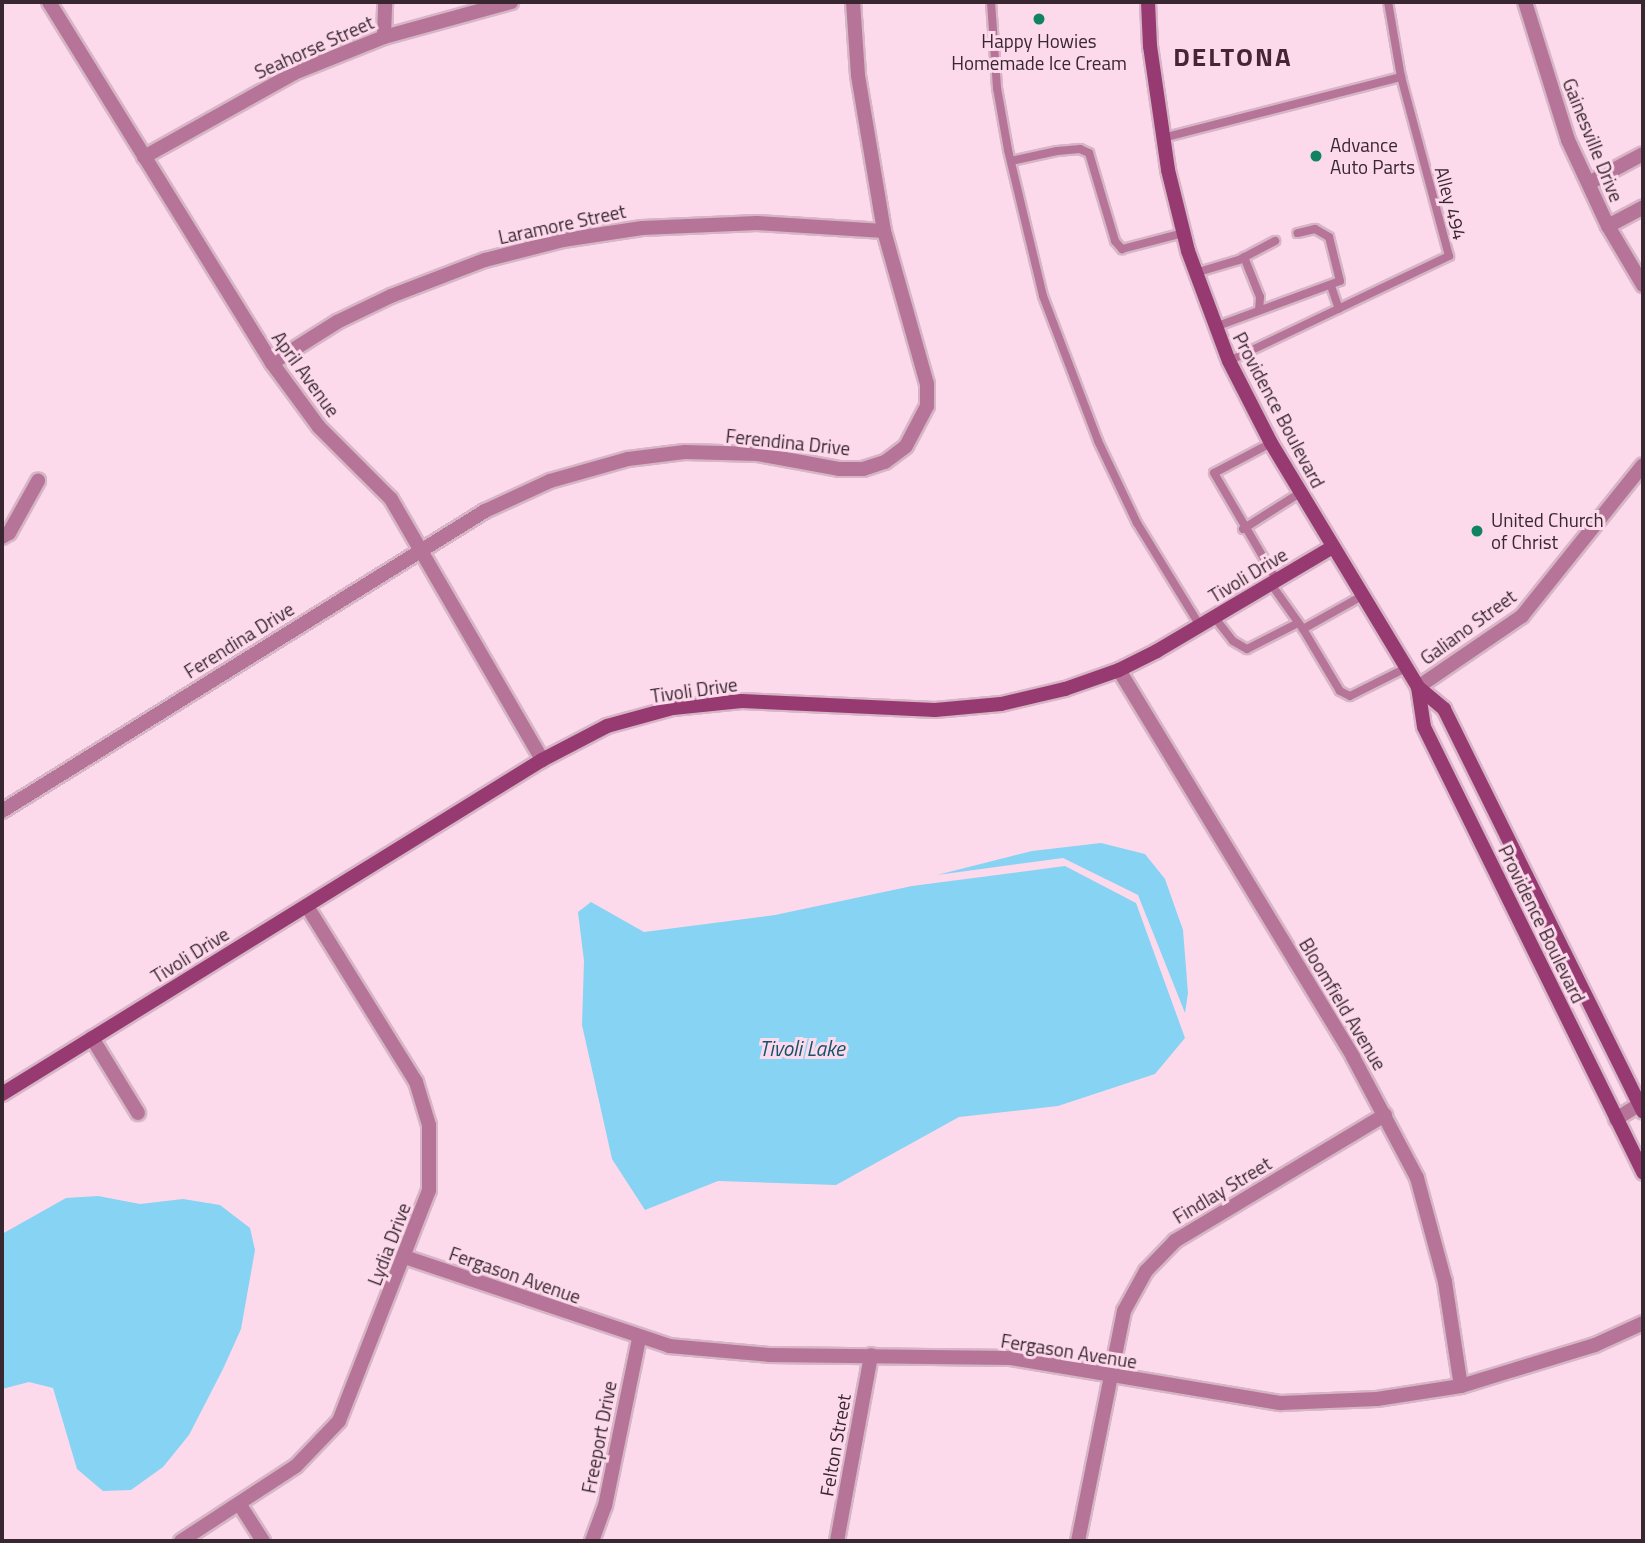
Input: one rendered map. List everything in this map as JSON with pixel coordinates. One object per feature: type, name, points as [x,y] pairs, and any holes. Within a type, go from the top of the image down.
[{"type":"main road","name":"Providence Boulevard","points":[[1148,2],[1163,138],[1183,233],[1228,361],[1270,443],[1406,668],[1418,687],[1444,709],[1642,1106]]},
{"type":"main road","name":"Tivoli Drive","points":[[2,1094],[542,760],[607,726],[673,708],[742,701],[935,710],[1001,704],[1119,670],[1215,618],[1333,547]]},
{"type":"main road","name":"Providence Boulevard","points":[[1418,687],[1424,727],[1643,1173]]},
{"type":"street","name":"April Avenue","points":[[49,2],[272,363],[319,427],[391,499],[542,760]]},
{"type":"street","points":[[384,2],[384,37]]},
{"type":"street","name":"Seahorse Street","points":[[144,157],[294,74],[384,37],[511,2]]},
{"type":"street","name":"Ferendina Drive","points":[[2,811],[421,549],[485,511],[550,481],[628,459],[685,452],[758,454],[839,469],[885,462],[906,446],[918,430],[927,406],[927,384],[884,231],[858,75],[853,2]]},
{"type":"street","name":"Gainesville Drive","points":[[1525,2],[1568,140],[1608,226],[1643,285]]},
{"type":"street","points":[[1589,183],[1643,154]]},
{"type":"street","points":[[1608,226],[1643,207]]},
{"type":"street","name":"Laramore Street","points":[[272,363],[337,322],[391,296],[485,260],[563,240],[642,228],[757,223],[884,231]]},
{"type":"street","name":"Galiano Street","points":[[1418,687],[1522,616],[1643,465]]},
{"type":"street","points":[[2,537],[9,533],[38,481]]},
{"type":"street","name":"Bloomfield Avenue","points":[[1119,670],[1385,1115],[1416,1178],[1444,1282],[1461,1386]]},
{"type":"street","name":"Lydia Drive","points":[[181,1541],[296,1466],[339,1421],[429,1190],[429,1125],[416,1082],[307,906]]},
{"type":"street","points":[[92,1038],[138,1113]]},
{"type":"street","points":[[1616,1119],[1642,1106]]},
{"type":"street","name":"Findlay Street","points":[[1078,1541],[1124,1311],[1146,1271],[1175,1241],[1385,1115]]},
{"type":"street","name":"Fergason Avenue","points":[[405,1257],[639,1339],[769,1355],[1011,1358],[1281,1403],[1377,1399],[1461,1386],[1558,1357],[1643,1323]]},
{"type":"street","name":"Freeport Drive","points":[[592,1541],[605,1506],[639,1339]]},
{"type":"street","name":"Felton Street","points":[[837,1541],[871,1355]]},
{"type":"street","points":[[240,1505],[263,1541]]},
{"type":"lane","points":[[991,2],[997,88],[1043,296],[1071,379],[1138,523],[1200,626]]},
{"type":"lane","name":"Alley 494","points":[[1228,361],[1449,256],[1401,77],[1388,2]]},
{"type":"lane","points":[[1163,138],[1401,77]]},
{"type":"lane","points":[[1011,161],[1057,151],[1080,149],[1089,153],[1111,229],[1122,250],[1183,233]]},
{"type":"lane","points":[[1214,327],[1331,286],[1340,277],[1329,237],[1315,229],[1297,233]]},
{"type":"lane","points":[[1195,273],[1244,257],[1275,241]]},
{"type":"lane","points":[[1244,257],[1260,297],[1259,310]]},
{"type":"lane","points":[[1331,286],[1339,309]]},
{"type":"lane","points":[[1270,443],[1214,473],[1243,529],[1300,626],[1340,691],[1350,696],[1406,668]]},
{"type":"lane","points":[[1243,529],[1300,493]]},
{"type":"lane","points":[[1215,618],[1233,641],[1247,649],[1362,596]]},
{"type":"water","points":[[1101,843],[1145,854],[1165,879],[1183,930],[1188,993],[1185,1013],[1138,895],[1063,858],[937,875],[1032,851]]},
{"type":"water","name":"Tivoli Lake","points":[[1065,866],[1136,903],[1185,1038],[1155,1074],[1058,1106],[959,1117],[836,1185],[718,1181],[645,1210],[612,1159],[582,1025],[584,961],[578,912],[591,902],[644,932],[775,915],[912,886]]},
{"type":"water","points":[[98,1196],[140,1204],[183,1199],[220,1205],[250,1228],[255,1250],[241,1329],[189,1435],[163,1467],[131,1490],[103,1491],[77,1469],[53,1388],[29,1382],[2,1389],[2,1234],[66,1198]]},
{"type":"place","name":"Happy Howies Homemade Ice Cream","points":[[1039,19]]},
{"type":"place","name":"Advance Auto Parts","points":[[1316,156]]},
{"type":"place","name":"United Church of Christ","points":[[1477,531]]},
{"type":"district","name":"DELTONA","points":[[1233,57]]}]
